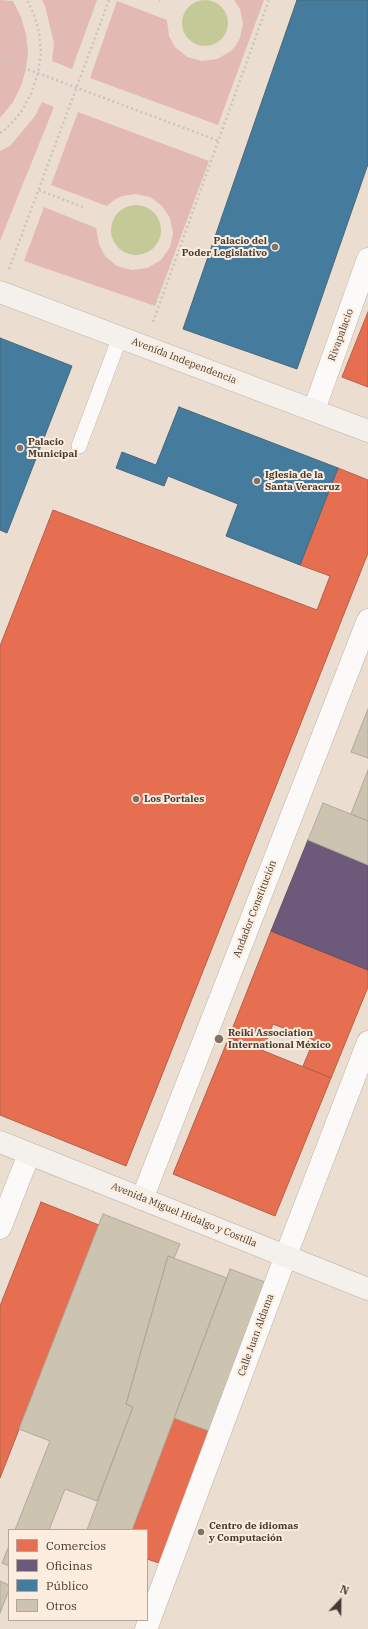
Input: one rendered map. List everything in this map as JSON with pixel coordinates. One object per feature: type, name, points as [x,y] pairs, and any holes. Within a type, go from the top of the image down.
[{"type":"main road","name":"Avenida Independencia","points":[[0,292],[368,431]]},
{"type":"main road","name":"Avenida Miguel Hidalgo y Costilla","points":[[0,1142],[368,1289]]},
{"type":"street","name":"Rivapalacio","points":[[314,410],[368,259]]},
{"type":"street","name":"Andador Constitución","points":[[142,1199],[368,620]]},
{"type":"street","name":"Calle Juan Aldama","points":[[148,1619],[154,1589],[368,1042]]},
{"type":"street","points":[[0,1228],[29,1154]]},
{"type":"lane","points":[[79,446],[120,337]]},
{"type":"path","points":[[0,133],[7,128],[21,112],[31,94],[38,73],[41,53],[39,32],[33,12],[27,0]]},
{"type":"path","points":[[4,270],[8,271],[78,87],[109,0]]},
{"type":"path","points":[[146,320],[153,322],[269,0]]},
{"type":"path","points":[[0,59],[219,141]]},
{"type":"path","points":[[39,190],[85,208]]},
{"type":"shaded area","points":[[0,0],[13,1],[21,17],[26,34],[28,52],[26,69],[21,86],[13,102],[0,118]]},
{"type":"shaded area","points":[[42,0],[97,0],[72,69],[52,61],[54,43],[45,6]]},
{"type":"shaded area","points":[[210,0],[214,1],[224,10],[227,14],[227,32],[218,42],[210,46],[200,46],[192,42],[183,32],[182,18],[186,10],[196,1]]},
{"type":"shaded area","points":[[234,0],[264,0],[218,125],[90,78],[117,1],[167,20],[169,36],[175,47],[187,57],[202,61],[217,59],[231,51],[240,38],[243,24],[240,9]]},
{"type":"shaded area","points":[[42,102],[54,107],[0,241],[0,151],[10,146],[35,116]]},
{"type":"shaded area","points":[[78,112],[209,161],[155,306],[24,261],[44,207],[96,228],[99,244],[105,256],[117,266],[132,270],[147,268],[161,260],[170,247],[173,233],[170,218],[162,206],[150,197],[136,194],[122,196],[107,206],[51,185]]},
{"type":"shaded area","points":[[131,205],[141,205],[154,212],[161,225],[161,235],[154,248],[141,255],[131,255],[122,251],[115,244],[111,235],[111,225],[115,216],[122,209]]},
{"type":"building: Comercios","points":[[368,312],[368,387],[342,377]]},
{"type":"building: Comercios","name":"Los Portales","points":[[338,468],[368,480],[368,553],[126,1166],[0,1115],[0,646],[53,510],[317,610],[330,576],[300,565]]},
{"type":"building: Comercios","points":[[271,931],[368,970],[368,987],[331,1078],[303,1066],[314,1040],[273,1024],[263,1050],[229,1037]]},
{"type":"building: Comercios","points":[[229,1037],[331,1078],[275,1216],[173,1174]]},
{"type":"building: Comercios","points":[[41,1202],[99,1225],[0,1478],[0,1306]]},
{"type":"building: Comercios","points":[[174,1418],[209,1431],[159,1563],[148,1559],[148,1529],[132,1529]]},
{"type":"building: Oficinas","points":[[308,840],[368,865],[368,970],[271,931]]},
{"type":"building: Público","name":"Palacio del Poder Legislativo","points":[[297,0],[368,0],[368,164],[297,369],[183,329]]},
{"type":"building: Público","name":"Palacio Municipal","points":[[0,338],[72,366],[7,533],[0,530]]},
{"type":"building: Público","name":"Iglesia de la Santa Veracruz","points":[[179,407],[338,468],[300,565],[226,536],[238,504],[168,476],[164,486],[116,468],[122,452],[156,465]]},
{"type":"building: Otros","points":[[368,709],[368,758],[351,752]]},
{"type":"building: Otros","points":[[368,770],[368,821],[351,814]]},
{"type":"building: Otros","points":[[323,803],[368,821],[368,865],[308,840]]},
{"type":"building: Otros","points":[[103,1214],[180,1244],[174,1258],[168,1256],[126,1404],[133,1407],[97,1501],[65,1489],[49,1529],[15,1529],[50,1441],[19,1429]]},
{"type":"building: Otros","points":[[168,1256],[227,1278],[132,1529],[87,1529],[133,1407],[126,1404]]},
{"type":"building: Otros","points":[[230,1269],[265,1282],[209,1431],[174,1418]]},
{"type":"building: Otros","points":[[8,1548],[8,1566],[2,1563]]},
{"type":"building: Otros","points":[[0,1581],[8,1585],[8,1593],[0,1613]]},
{"type":"place","name":"Palacio del Poder Legislativo","points":[[275,247]]},
{"type":"place","name":"Palacio Municipal","points":[[20,448]]},
{"type":"place","name":"Iglesia de la Santa Veracruz","points":[[257,481]]},
{"type":"place","name":"Los Portales","points":[[136,799]]},
{"type":"place","name":"Reiki Association International México","points":[[219,1039]]},
{"type":"place","name":"Centro de idiomas y Computación","points":[[201,1532]]}]
